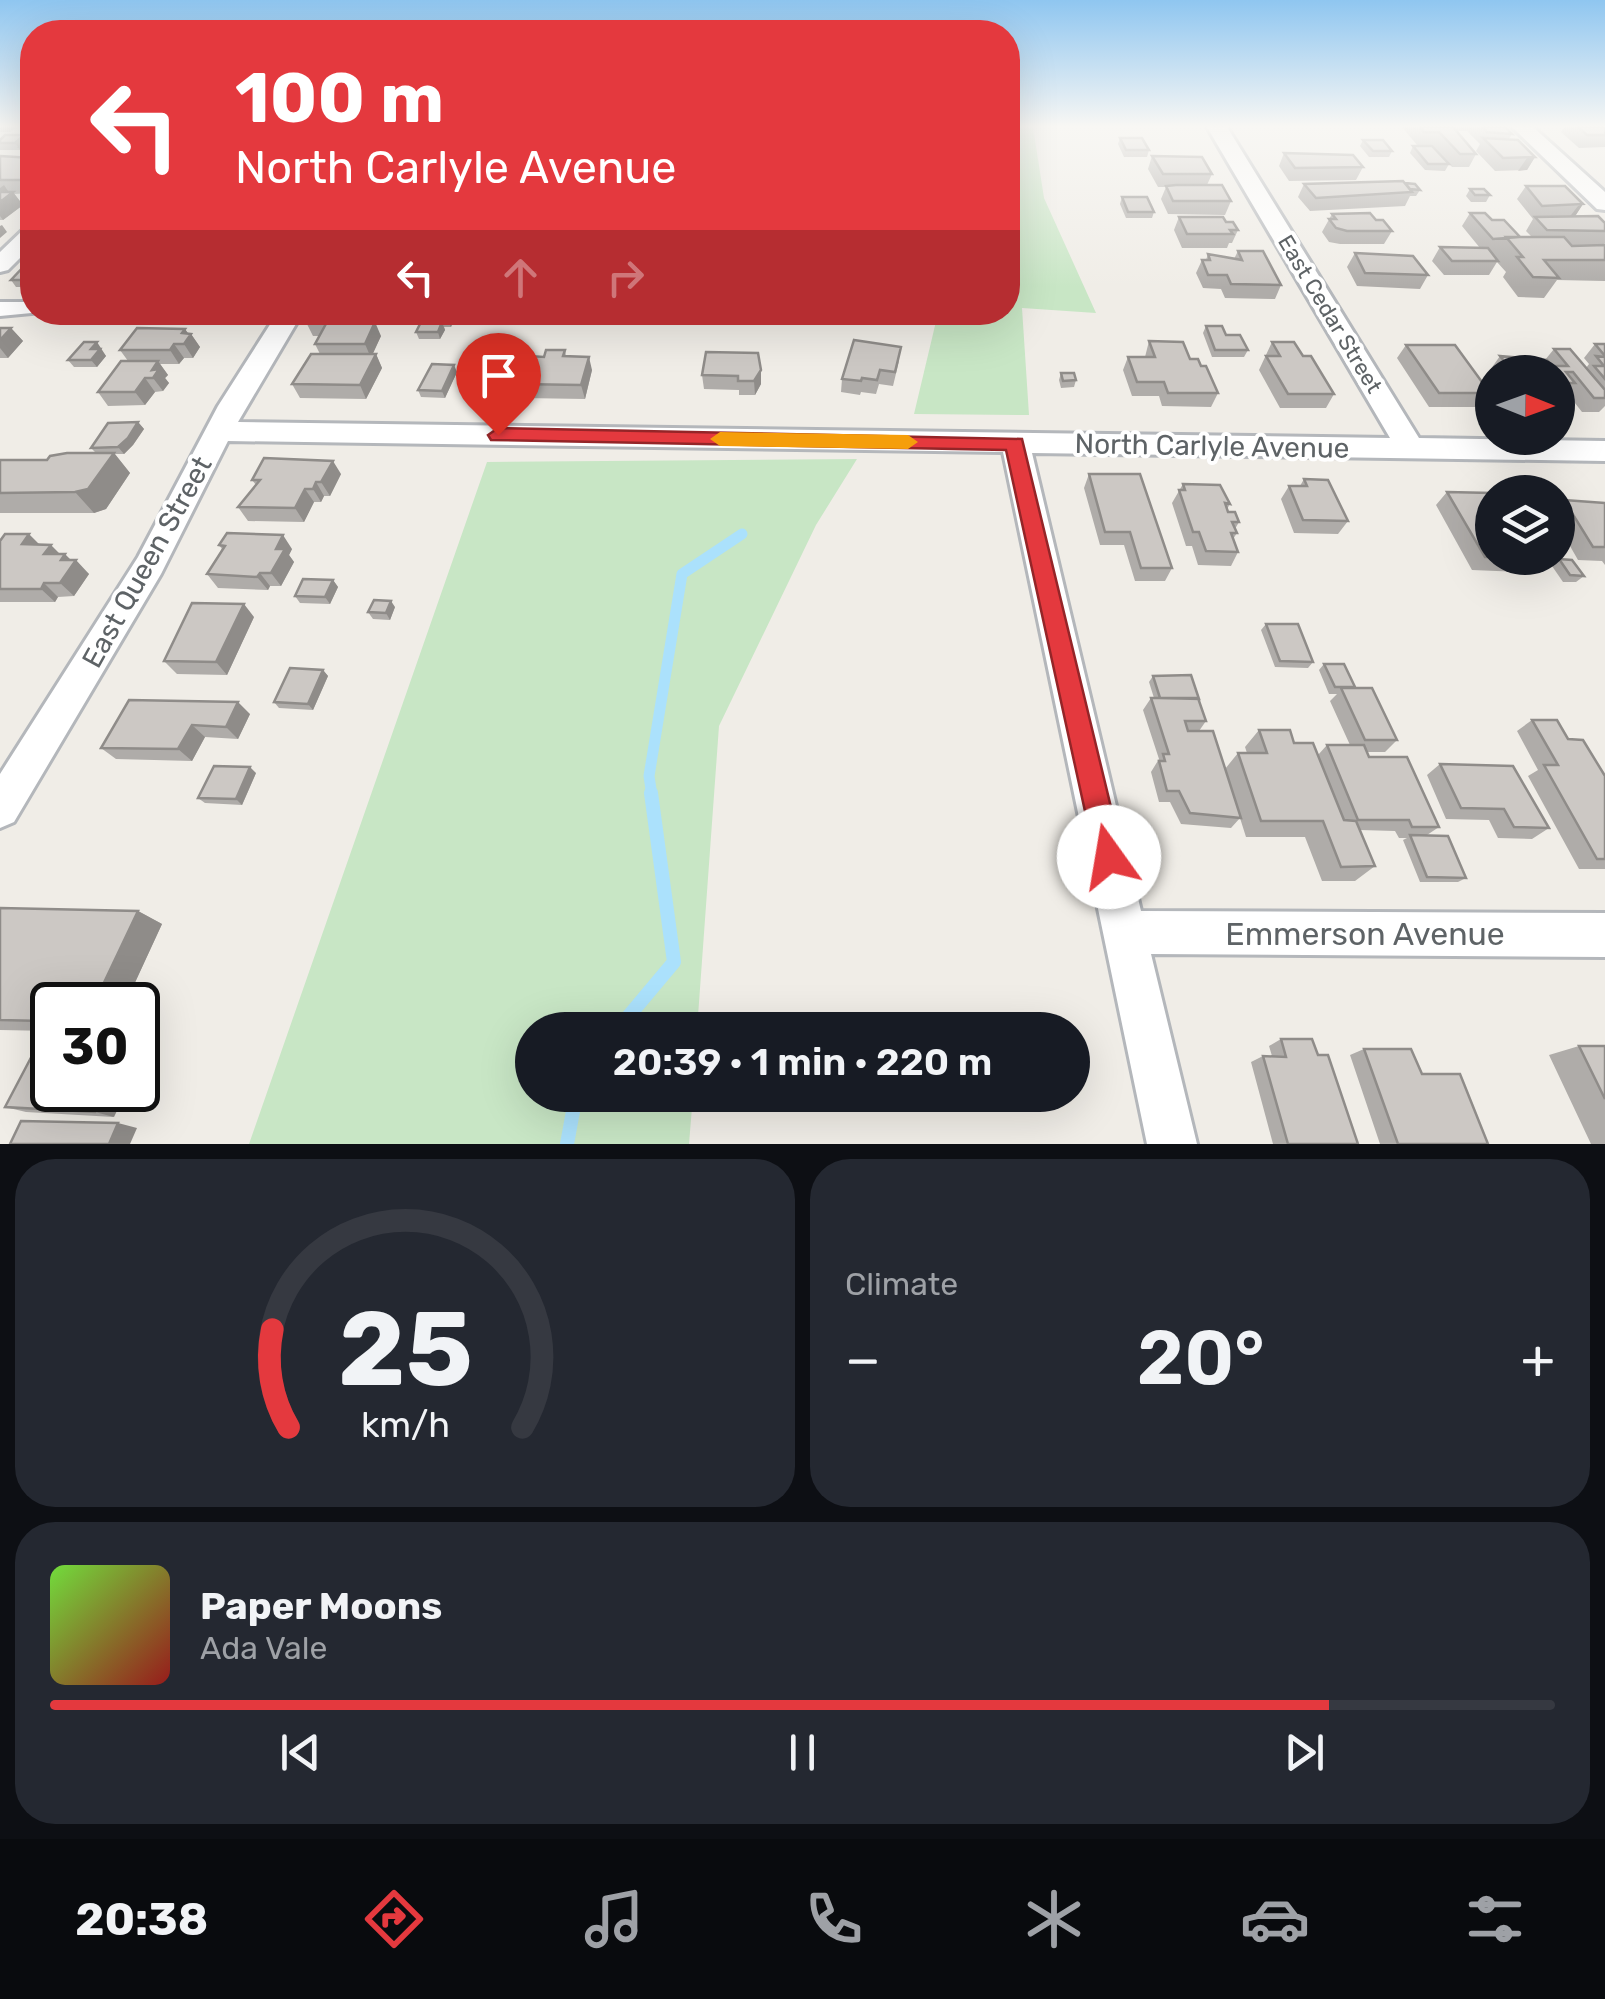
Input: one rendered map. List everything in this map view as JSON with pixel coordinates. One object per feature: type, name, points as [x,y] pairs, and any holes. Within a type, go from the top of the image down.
[{"type":"street","name":"East Cedar Street","points":[[1249,180],[1411,449]]},
{"type":"street","points":[[1580,180],[1605,204]]},
{"type":"street","points":[[0,264],[20,245]]},
{"type":"street","name":"East Queen Street","points":[[0,810],[150,565],[219,431],[283,325]]},
{"type":"street","name":"North Carlyle Avenue","points":[[219,431],[1605,451]]},
{"type":"street","points":[[1015,444],[1172,1144]]},
{"type":"street","name":"Emmerson Avenue","points":[[1126,932],[1605,935]]},
{"type":"green space","points":[[1020,180],[1041,180],[1044,198],[1096,313],[1022,308],[1029,415],[914,414],[935,325],[1020,325]]},
{"type":"green space","points":[[857,459],[816,525],[719,726],[698,1012],[515,1012],[515,1112],[692,1112],[689,1144],[249,1144],[487,462]]},
{"type":"building","points":[[1403,181],[1412,192],[1316,198],[1304,184]]},
{"type":"building","points":[[1222,185],[1231,201],[1173,201],[1166,186]]},
{"type":"building","points":[[1526,186],[1565,186],[1583,204],[1542,206]]},
{"type":"building","points":[[1470,189],[1484,189],[1490,195],[1475,195]]},
{"type":"building","points":[[0,192],[13,192],[0,202]]},
{"type":"building","points":[[1122,197],[1147,197],[1154,212],[1128,212]]},
{"type":"building","points":[[1370,213],[1392,231],[1347,231],[1336,228],[1329,219],[1336,219],[1332,214]]},
{"type":"building","points":[[1470,213],[1485,213],[1492,220],[1504,220],[1520,237],[1493,239]]},
{"type":"building","points":[[1598,216],[1605,223],[1605,231],[1547,230],[1535,217]]},
{"type":"building","points":[[1179,217],[1223,217],[1238,230],[1230,230],[1233,234],[1187,234]]},
{"type":"building","points":[[1506,237],[1564,237],[1572,246],[1605,245],[1605,260],[1544,260],[1559,278],[1533,277]]},
{"type":"building","points":[[1440,247],[1488,248],[1498,261],[1452,261]]},
{"type":"building","points":[[1238,251],[1263,251],[1281,285],[1231,284],[1227,275],[1208,275],[1202,260],[1210,260],[1208,254],[1242,260]]},
{"type":"building","points":[[1355,253],[1413,256],[1428,275],[1365,273]]},
{"type":"building","points":[[325,325],[374,325],[365,344],[315,344]]},
{"type":"building","points":[[420,325],[441,325],[438,332],[416,332]]},
{"type":"building","points":[[1206,326],[1222,326],[1226,335],[1240,335],[1248,350],[1215,350]]},
{"type":"building","points":[[0,328],[11,328],[0,340]]},
{"type":"building","points":[[137,328],[185,329],[182,333],[191,334],[184,344],[174,344],[170,350],[120,350]]},
{"type":"building","points":[[854,340],[901,347],[895,372],[880,370],[877,380],[842,379]]},
{"type":"building","points":[[1149,341],[1183,342],[1190,359],[1198,359],[1201,366],[1206,366],[1218,393],[1168,393],[1164,382],[1137,382],[1128,357],[1155,357]]},
{"type":"building","points":[[84,342],[97,342],[91,349],[100,349],[91,360],[68,360]]},
{"type":"building","points":[[1272,342],[1294,342],[1303,356],[1311,356],[1334,394],[1288,394],[1266,356],[1280,356]]},
{"type":"building","points":[[1406,345],[1455,345],[1475,372],[1475,393],[1439,393]]},
{"type":"building","points":[[1554,349],[1570,349],[1605,390],[1605,398],[1594,398],[1575,374],[1575,355],[1559,355]]},
{"type":"building","points":[[546,350],[565,350],[563,356],[589,357],[581,385],[519,384],[529,356],[544,357]]},
{"type":"building","points":[[706,352],[758,353],[761,370],[754,381],[738,381],[738,376],[702,375]]},
{"type":"building","points":[[311,354],[376,354],[360,385],[292,384]]},
{"type":"building","points":[[1596,356],[1605,357],[1605,379],[1594,366],[1604,366]]},
{"type":"building","points":[[121,361],[158,361],[152,370],[159,369],[153,378],[145,378],[135,392],[98,392]]},
{"type":"building","points":[[432,364],[454,365],[442,391],[418,390]]},
{"type":"building","points":[[1061,373],[1074,373],[1076,380],[1063,381]]},
{"type":"building","points":[[138,422],[118,447],[91,448],[108,423]]},
{"type":"building","points":[[67,453],[114,453],[88,489],[0,493],[0,460],[47,460]]},
{"type":"building","points":[[264,458],[333,461],[321,482],[316,482],[313,489],[305,489],[295,508],[238,507],[260,480],[252,480]]},
{"type":"building","points":[[1089,474],[1140,474],[1172,568],[1141,568],[1130,532],[1105,532]]},
{"type":"building","points":[[1304,479],[1328,480],[1348,521],[1303,520],[1289,486],[1307,486]]},
{"type":"building","points":[[1183,484],[1220,485],[1230,504],[1225,503],[1228,512],[1235,512],[1239,522],[1232,522],[1237,533],[1231,533],[1238,552],[1206,551],[1199,532],[1193,532],[1179,490],[1185,490]]},
{"type":"building","points":[[1447,492],[1475,493],[1475,540]]},
{"type":"building","points":[[1575,501],[1605,503],[1605,547],[1593,547],[1575,518]]},
{"type":"building","points":[[227,533],[283,535],[276,549],[285,549],[271,573],[260,573],[257,577],[207,574],[225,546],[219,545]]},
{"type":"building","points":[[5,534],[29,534],[22,544],[51,545],[44,554],[65,554],[61,560],[76,560],[60,583],[44,583],[41,589],[0,589],[0,541]]},
{"type":"building","points":[[303,579],[333,580],[325,597],[295,596]]},
{"type":"building","points":[[374,600],[391,601],[386,613],[368,612]]},
{"type":"building","points":[[192,603],[244,604],[216,662],[164,661]]},
{"type":"building","points":[[1266,624],[1298,624],[1313,662],[1280,661]]},
{"type":"building","points":[[1324,664],[1344,664],[1355,687],[1335,687]]},
{"type":"building","points":[[290,668],[323,670],[308,704],[274,702]]},
{"type":"building","points":[[1191,675],[1199,699],[1160,698],[1153,676]]},
{"type":"building","points":[[1341,688],[1372,688],[1397,740],[1365,740]]},
{"type":"building","points":[[1151,698],[1198,698],[1206,721],[1185,721],[1188,731],[1213,731],[1241,818],[1190,813],[1179,791],[1167,791],[1159,761],[1165,761],[1163,754],[1169,754]]},
{"type":"building","points":[[129,700],[238,702],[226,727],[192,725],[178,749],[101,748]]},
{"type":"building","points":[[1532,720],[1557,720],[1568,739],[1583,740],[1605,776],[1605,859],[1597,859],[1544,765],[1558,765]]},
{"type":"building","points":[[1259,730],[1290,730],[1294,743],[1313,743],[1344,820],[1356,821],[1375,866],[1341,867],[1323,821],[1261,821],[1238,753],[1267,753]]},
{"type":"building","points":[[1327,745],[1364,745],[1369,757],[1407,757],[1439,827],[1412,827],[1409,820],[1358,820]]},
{"type":"building","points":[[1440,764],[1513,766],[1549,828],[1514,827],[1504,809],[1461,808]]},
{"type":"building","points":[[214,766],[250,767],[236,799],[198,798]]},
{"type":"building","points":[[1410,835],[1448,836],[1466,878],[1427,877]]},
{"type":"building","points":[[0,908],[138,911],[104,982],[30,982],[30,1021],[0,1020]]},
{"type":"building","points":[[1281,1039],[1312,1039],[1318,1055],[1328,1055],[1358,1144],[1288,1144],[1263,1056],[1286,1057]]},
{"type":"building","points":[[1579,1046],[1605,1046],[1605,1099]]},
{"type":"building","points":[[1364,1049],[1411,1049],[1422,1074],[1460,1074],[1488,1144],[1398,1144]]},
{"type":"building","points":[[30,1060],[30,1108],[5,1107]]},
{"type":"building","points":[[21,1121],[118,1123],[109,1144],[10,1144]]},
{"type":"waterway","points":[[652,796],[649,776],[682,574],[742,534]]},
{"type":"waterway","points":[[632,1012],[674,962],[651,793]]},
{"type":"waterway","points":[[567,1144],[573,1112]]},
{"type":"slow traffic","points":[[720,439],[908,442]]},
{"type":"route","points":[[498,435],[1015,444],[1109,857]]}]
